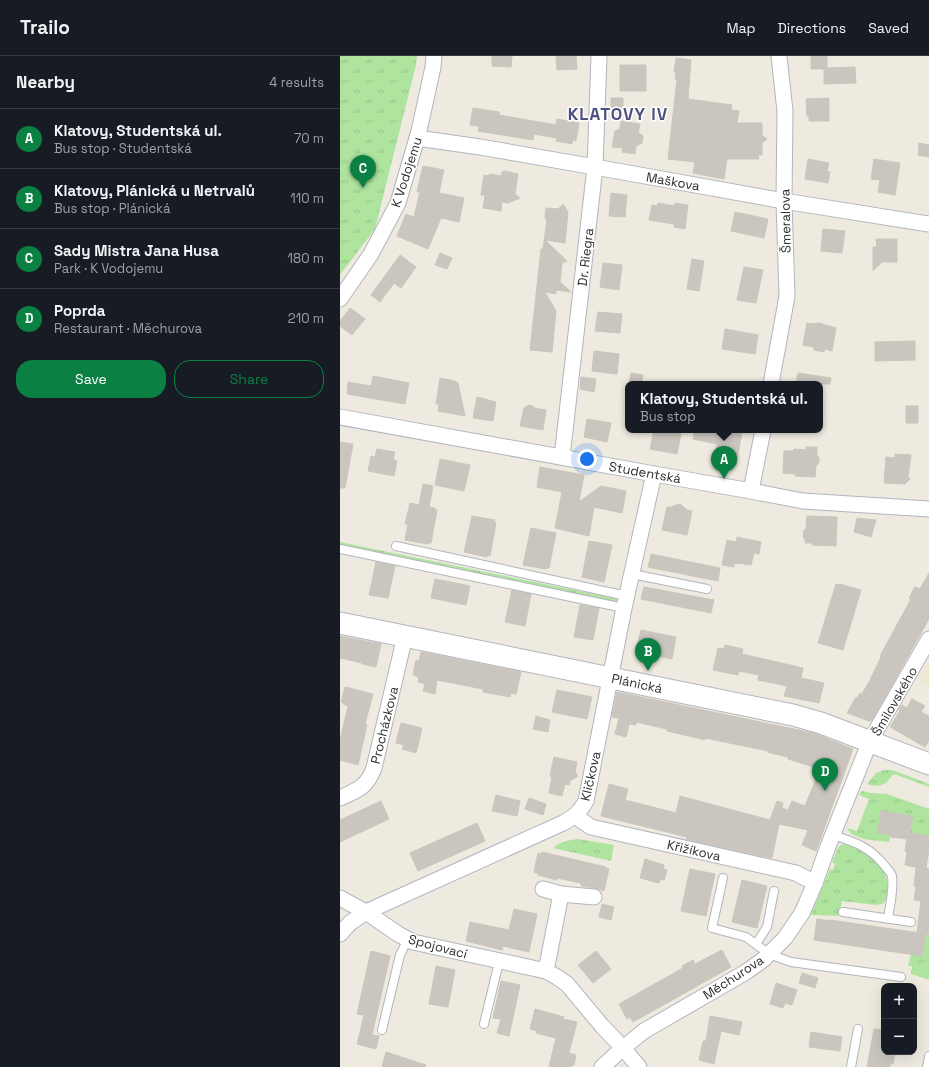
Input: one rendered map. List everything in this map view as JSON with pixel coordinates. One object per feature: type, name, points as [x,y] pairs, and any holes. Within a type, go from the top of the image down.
[{"type":"main road","name":"Plánická","points":[[340,623],[793,715],[821,723],[929,764]]},
{"type":"street","name":"K Vodojemu","points":[[340,299],[371,254],[398,203],[417,138],[433,67],[434,56]]},
{"type":"street","name":"Dr. Riegra","points":[[562,457],[595,167],[600,56]]},
{"type":"street","name":"Šmeralova","points":[[772,381],[787,296],[784,201],[785,111],[779,56]]},
{"type":"street","name":"Maškova","points":[[417,138],[480,147],[784,201],[929,224]]},
{"type":"street","name":"Studentská","points":[[340,417],[802,501],[929,509]]},
{"type":"street","points":[[751,491],[761,433]]},
{"type":"street","name":"Kličkova","points":[[340,934],[350,923],[366,912],[563,823],[575,816],[581,810],[586,801],[610,678],[654,474]]},
{"type":"street","name":"Procházkova","points":[[340,798],[362,786],[370,777],[374,768],[405,636]]},
{"type":"street","name":"Šmilovského","points":[[870,741],[929,639]]},
{"type":"street","name":"Měchurova","points":[[602,1067],[644,1031],[746,972],[764,959],[785,938],[802,913],[815,883],[870,741]]},
{"type":"street","name":"Křižíkova","points":[[575,816],[591,828],[796,873],[815,883]]},
{"type":"street","points":[[543,889],[561,894],[594,897]]},
{"type":"street","points":[[546,971],[561,894]]},
{"type":"street","name":"Spojovací","points":[[340,898],[366,912],[398,934],[413,942],[499,962],[546,971],[557,976],[567,984],[639,1067]]},
{"type":"lane","points":[[396,546],[626,602]]},
{"type":"lane","points":[[340,549],[626,602]]},
{"type":"lane","points":[[632,574],[707,588]]},
{"type":"lane","points":[[833,835],[852,841],[867,849],[880,859],[891,874],[893,888],[888,918]]},
{"type":"lane","points":[[723,878],[712,928],[746,937],[769,954],[791,962],[901,977]]},
{"type":"lane","points":[[756,944],[767,927],[774,891]]},
{"type":"lane","points":[[843,912],[911,922]]},
{"type":"lane","points":[[382,1030],[400,955],[408,939]]},
{"type":"lane","points":[[484,1024],[499,962]]},
{"type":"lane","points":[[851,1067],[858,1029]]},
{"type":"lane","points":[[927,1067],[929,1056]]},
{"type":"shaded area","points":[[929,661],[929,686],[918,680]]},
{"type":"green space","points":[[340,56],[417,56],[375,229],[340,275]]},
{"type":"green space","points":[[340,542],[617,599],[616,604],[340,547]]},
{"type":"green space","points":[[884,770],[895,771],[929,784],[929,787],[894,774],[882,785],[875,786],[867,784],[876,773]]},
{"type":"green space","points":[[862,791],[887,794],[929,809],[929,836],[910,833],[913,816],[881,811],[878,833],[891,835],[889,842],[859,838],[854,835],[847,828],[857,831],[869,799],[859,795]]},
{"type":"green space","points":[[578,839],[614,845],[611,861],[553,848],[558,844]]},
{"type":"green space","points":[[846,844],[856,846],[872,856],[885,873],[889,889],[887,898],[883,904],[876,905],[842,901],[839,916],[811,915],[830,869],[833,870],[835,864],[832,862],[838,848],[840,845]]},
{"type":"green space","points":[[925,934],[929,935],[929,980],[911,974],[912,966],[908,966],[911,954],[922,955]]},
{"type":"building","points":[[492,56],[512,56],[511,67],[492,66]]},
{"type":"building","points":[[556,56],[576,56],[577,69],[557,70]]},
{"type":"building","points":[[811,56],[827,56],[827,68],[855,67],[856,83],[824,84],[824,69],[811,69]]},
{"type":"building","points":[[676,58],[691,60],[688,99],[732,105],[731,110],[739,111],[737,123],[762,123],[762,135],[767,139],[762,143],[762,155],[758,155],[759,159],[727,159],[724,179],[693,173],[695,162],[668,159],[677,79],[675,79],[676,72],[674,71]]},
{"type":"building","points":[[620,65],[646,65],[646,91],[620,91]]},
{"type":"building","points":[[611,98],[623,98],[623,110],[611,110]]},
{"type":"building","points":[[829,98],[829,121],[809,121],[809,116],[807,116],[806,99]]},
{"type":"building","points":[[473,108],[499,112],[499,115],[556,125],[557,119],[579,123],[576,141],[573,140],[572,144],[556,141],[557,138],[534,134],[533,140],[478,131],[479,126],[470,125]]},
{"type":"building","points":[[621,121],[640,124],[638,132],[643,136],[642,143],[636,146],[635,154],[622,152],[623,148],[612,147],[615,131],[620,129]]},
{"type":"building","points":[[919,143],[929,145],[929,157],[918,155]]},
{"type":"building","points":[[808,159],[829,163],[827,171],[830,172],[828,183],[805,179]]},
{"type":"building","points":[[874,159],[900,163],[895,195],[878,192],[880,180],[871,179]]},
{"type":"building","points":[[423,166],[444,170],[439,193],[464,198],[459,222],[441,218],[428,249],[397,236],[406,214],[414,217],[420,192],[417,192]]},
{"type":"building","points":[[505,171],[518,174],[515,194],[520,198],[508,203],[502,202],[501,211],[483,208],[485,195],[481,195],[484,175],[489,176],[489,174],[502,176],[502,172]]},
{"type":"building","points":[[611,193],[627,195],[625,217],[609,216]]},
{"type":"building","points":[[658,203],[674,206],[675,203],[688,205],[685,229],[674,227],[674,224],[649,220],[652,205],[657,206]]},
{"type":"building","points":[[563,204],[568,212],[565,243],[545,240],[567,261],[562,263],[560,282],[571,292],[556,290],[556,294],[545,292],[556,311],[552,352],[530,350],[541,249],[543,249],[547,219],[545,219],[546,208],[558,209]]},
{"type":"building","points":[[735,212],[768,219],[764,238],[731,231]]},
{"type":"building","points":[[823,229],[845,231],[842,253],[821,251]]},
{"type":"building","points":[[876,239],[897,239],[897,262],[882,262],[873,271],[873,247],[877,247]]},
{"type":"building","points":[[440,253],[452,258],[447,269],[435,265]]},
{"type":"building","points":[[400,255],[416,267],[401,288],[394,283],[380,302],[371,295]]},
{"type":"building","points":[[692,259],[704,261],[699,291],[687,289]]},
{"type":"building","points":[[603,263],[622,265],[619,290],[600,287]]},
{"type":"building","points":[[744,267],[763,270],[756,303],[737,300]]},
{"type":"building","points":[[350,308],[365,319],[352,335],[340,326],[340,321]]},
{"type":"building","points":[[598,312],[622,314],[620,333],[595,331]]},
{"type":"building","points":[[807,323],[819,323],[836,328],[832,351],[825,349],[824,352],[814,350],[814,347],[803,345]]},
{"type":"building","points":[[725,329],[758,335],[755,354],[722,349]]},
{"type":"building","points":[[915,341],[915,360],[875,361],[875,342]]},
{"type":"building","points":[[594,351],[619,354],[617,374],[592,371]]},
{"type":"building","points":[[631,373],[643,375],[642,381],[630,381]]},
{"type":"building","points":[[798,373],[831,378],[830,384],[823,384],[823,381],[797,381]]},
{"type":"building","points":[[373,376],[409,383],[405,404],[347,394],[348,382],[371,386]]},
{"type":"building","points":[[581,377],[596,379],[594,392],[580,389]]},
{"type":"building","points":[[440,378],[458,383],[465,416],[438,411],[439,404],[436,404]]},
{"type":"building","points":[[477,397],[496,402],[493,421],[473,418]]},
{"type":"building","points":[[528,405],[533,406],[534,408],[546,410],[543,430],[520,426],[524,408]]},
{"type":"building","points":[[906,406],[918,406],[918,423],[906,423]]},
{"type":"building","points":[[587,419],[611,423],[607,442],[584,437]]},
{"type":"building","points":[[653,433],[681,433],[677,454],[650,449]]},
{"type":"building","points":[[694,433],[742,433],[736,465],[714,461],[717,444],[693,439]]},
{"type":"building","points":[[340,442],[353,444],[345,488],[340,488]]},
{"type":"building","points":[[806,447],[817,447],[819,463],[816,466],[815,477],[795,476],[795,474],[783,473],[784,451],[793,451],[794,449],[806,450]]},
{"type":"building","points":[[377,449],[395,452],[393,460],[397,461],[394,476],[368,471],[371,456],[375,457]]},
{"type":"building","points":[[895,454],[911,455],[908,477],[910,479],[905,484],[884,483],[886,457],[895,458]]},
{"type":"building","points":[[440,459],[470,465],[464,491],[435,485]]},
{"type":"building","points":[[540,467],[584,475],[579,502],[601,486],[626,491],[622,513],[594,507],[589,536],[555,528],[562,492],[537,487]]},
{"type":"building","points":[[423,484],[433,486],[429,507],[437,510],[431,543],[428,544],[405,540],[408,524],[405,524],[410,503],[419,505]]},
{"type":"building","points":[[680,504],[687,510],[692,511],[687,535],[662,530],[667,507]]},
{"type":"building","points":[[472,516],[495,520],[494,522],[496,523],[490,556],[487,555],[487,557],[464,552]]},
{"type":"building","points":[[807,516],[837,517],[836,546],[812,545],[812,543],[805,543],[805,539],[803,537],[804,530],[806,529]]},
{"type":"building","points":[[857,518],[876,520],[871,537],[854,532]]},
{"type":"building","points":[[531,528],[556,533],[549,568],[546,569],[523,565]]},
{"type":"building","points":[[737,537],[761,542],[759,554],[754,553],[751,565],[734,563],[734,567],[722,565],[727,540],[736,542]]},
{"type":"building","points":[[589,541],[612,545],[604,582],[582,577]]},
{"type":"building","points":[[651,554],[720,568],[718,581],[648,567]]},
{"type":"building","points":[[376,562],[395,566],[388,598],[369,595]]},
{"type":"building","points":[[929,573],[929,619],[872,720],[869,721],[847,713],[856,697],[857,698],[860,693],[862,694],[869,682],[881,657],[880,656],[911,599],[909,598],[915,587],[920,589]]},
{"type":"building","points":[[435,579],[470,586],[466,605],[431,598]]},
{"type":"building","points":[[836,584],[861,590],[843,650],[818,643]]},
{"type":"building","points":[[644,587],[714,600],[711,613],[641,599]]},
{"type":"building","points":[[512,590],[531,594],[525,626],[505,622]]},
{"type":"building","points":[[580,605],[599,608],[593,640],[574,637]]},
{"type":"building","points":[[641,630],[676,637],[672,659],[636,651]]},
{"type":"building","points":[[340,636],[381,644],[376,667],[340,658]]},
{"type":"building","points":[[725,645],[743,649],[742,654],[803,668],[801,678],[824,683],[819,703],[784,696],[787,686],[758,680],[759,675],[739,671],[738,675],[713,670],[718,648],[724,649]]},
{"type":"building","points":[[421,652],[521,672],[516,694],[511,693],[510,697],[483,692],[483,689],[437,680],[435,694],[423,691],[425,684],[418,682],[419,677],[413,675],[416,660],[419,661]]},
{"type":"building","points":[[345,687],[373,694],[365,724],[367,725],[358,765],[340,760],[340,740],[348,706],[341,702]]},
{"type":"building","points":[[557,690],[592,697],[587,719],[552,712]]},
{"type":"building","points":[[617,692],[813,733],[853,749],[816,851],[802,845],[808,830],[779,824],[772,858],[686,839],[687,837],[601,816],[609,784],[628,789],[625,800],[676,813],[680,796],[770,820],[777,801],[783,803],[782,808],[788,810],[792,801],[805,806],[820,769],[788,759],[788,757],[767,752],[768,751],[705,738],[705,740],[636,722],[636,725],[629,724],[626,737],[615,734],[619,718],[612,717]]},
{"type":"building","points":[[912,699],[925,706],[921,712],[929,716],[929,741],[925,747],[890,727],[901,709],[898,710],[902,705],[907,708]]},
{"type":"building","points":[[536,716],[550,720],[548,732],[533,729]]},
{"type":"building","points":[[401,723],[422,728],[416,753],[402,749],[404,745],[396,743]]},
{"type":"building","points":[[554,757],[577,762],[575,772],[578,776],[570,781],[569,785],[565,784],[562,796],[549,793],[552,777],[550,776]]},
{"type":"building","points":[[496,795],[520,801],[517,816],[492,811]]},
{"type":"building","points":[[529,798],[546,804],[543,815],[525,809]]},
{"type":"building","points":[[381,801],[389,819],[340,842],[340,820]]},
{"type":"building","points":[[881,811],[913,816],[910,833],[929,836],[929,850],[926,868],[929,869],[929,934],[925,934],[922,956],[814,940],[817,919],[917,933],[921,901],[914,900],[916,887],[914,886],[916,867],[905,865],[907,839],[877,833]]},
{"type":"building","points":[[477,823],[485,841],[418,871],[410,853]]},
{"type":"building","points":[[542,852],[606,867],[609,869],[604,891],[581,886],[581,883],[557,878],[556,880],[538,875],[538,873],[534,872],[538,853],[541,854]]},
{"type":"building","points":[[645,859],[664,865],[663,869],[667,870],[664,880],[661,879],[659,883],[640,878]]},
{"type":"building","points":[[690,869],[715,874],[706,916],[681,911]]},
{"type":"building","points":[[742,880],[767,886],[757,928],[732,922]]},
{"type":"building","points":[[602,904],[614,907],[611,920],[599,917]]},
{"type":"building","points":[[514,909],[537,914],[529,952],[503,946],[502,950],[466,941],[470,922],[509,930]]},
{"type":"building","points":[[722,950],[731,967],[633,1022],[630,1017],[627,1019],[619,1004],[683,968],[682,966],[693,960],[695,964]]},
{"type":"building","points":[[371,951],[390,956],[372,1035],[379,1036],[376,1049],[357,1044],[364,1015],[357,1014]]},
{"type":"building","points":[[596,951],[611,969],[593,983],[578,965]]},
{"type":"building","points":[[436,966],[455,970],[448,1007],[429,1004]]},
{"type":"building","points":[[802,973],[818,978],[815,988],[799,983]]},
{"type":"building","points":[[501,981],[520,985],[509,1036],[497,1033],[501,1019],[493,1018]]},
{"type":"building","points":[[776,983],[797,990],[792,1005],[785,1003],[783,1008],[770,1004]]},
{"type":"building","points":[[535,1009],[564,1017],[563,1019],[577,1022],[569,1053],[576,1055],[574,1065],[571,1067],[549,1067],[556,1038],[536,1033],[537,1031],[530,1029]]},
{"type":"building","points":[[710,1016],[742,1022],[739,1035],[721,1031],[714,1064],[699,1060],[703,1041],[706,1041]]},
{"type":"building","points":[[874,1029],[881,1030],[881,1055],[894,1055],[893,1064],[890,1063],[890,1067],[867,1067]]},
{"type":"building","points":[[811,1032],[842,1037],[840,1051],[809,1047]]},
{"type":"building","points":[[386,1052],[426,1065],[425,1067],[382,1067]]},
{"type":"place","name":"Sady Mistra Jana Husa","points":[[363,188]]},
{"type":"place","name":"Klatovy, Studentská ul.","points":[[724,479]]},
{"type":"place","name":"Klatovy, Plánická u Netrvalů","points":[[648,671]]},
{"type":"place","name":"Poprda","points":[[825,791]]},
{"type":"district","name":"KLATOVY IV","points":[[618,114]]}]
